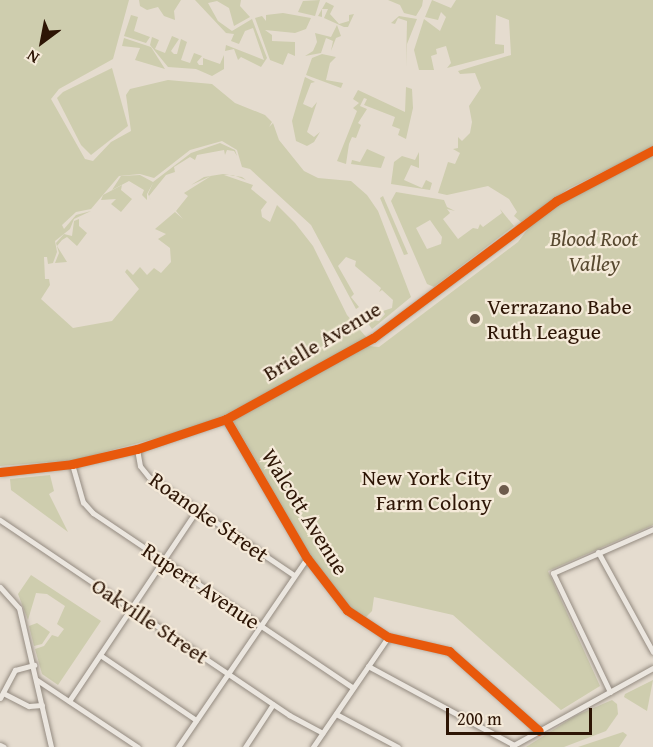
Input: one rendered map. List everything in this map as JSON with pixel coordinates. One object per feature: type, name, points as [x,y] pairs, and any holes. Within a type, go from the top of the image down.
[{"type":"street","name":"Brielle Avenue","points":[[0,473],[72,464],[137,449],[226,418],[373,338],[556,201],[653,150]]},
{"type":"street","name":"Walcott Avenue","points":[[226,418],[307,558],[347,610],[388,637],[449,651],[539,731]]},
{"type":"street","name":"Roanoke Street","points":[[137,449],[141,466],[149,477],[294,575]]},
{"type":"street","name":"Rupert Avenue","points":[[72,464],[87,507],[353,688]]},
{"type":"street","points":[[69,700],[197,510]]},
{"type":"street","name":"Oakville Street","points":[[0,520],[273,704],[323,732]]},
{"type":"street","points":[[610,692],[553,573],[651,529],[653,537]]},
{"type":"street","points":[[598,552],[653,652]]},
{"type":"street","points":[[178,747],[307,558]]},
{"type":"street","points":[[0,587],[19,608],[34,665],[51,747]]},
{"type":"street","points":[[313,747],[388,637]]},
{"type":"street","points":[[100,655],[196,720]]},
{"type":"street","points":[[34,665],[15,670],[1,695],[32,707],[42,705]]},
{"type":"street","points":[[368,666],[512,746],[653,668]]},
{"type":"street","points":[[37,680],[138,747]]},
{"type":"street","points":[[245,747],[273,704]]},
{"type":"street","points":[[336,714],[398,747]]},
{"type":"green space","points":[[0,0],[129,0],[113,59],[59,89],[51,99],[85,159],[93,161],[111,142],[131,131],[126,95],[130,89],[168,80],[212,84],[235,103],[265,115],[272,122],[269,127],[273,123],[279,140],[304,171],[318,178],[351,181],[367,195],[378,211],[411,297],[372,329],[361,314],[367,309],[364,313],[372,320],[379,321],[385,314],[383,311],[392,308],[393,300],[382,290],[379,292],[381,288],[355,266],[356,261],[346,257],[338,266],[354,294],[351,297],[359,307],[356,309],[311,225],[250,169],[242,167],[237,150],[222,141],[190,150],[154,178],[140,174],[119,176],[91,209],[76,212],[62,225],[64,229],[76,215],[91,211],[74,219],[70,229],[55,241],[57,252],[53,263],[48,264],[47,257],[44,257],[45,279],[49,279],[50,285],[41,299],[73,328],[112,321],[139,289],[125,272],[127,269],[133,275],[140,267],[147,275],[154,268],[161,273],[171,262],[170,248],[158,239],[166,234],[155,229],[175,212],[183,219],[176,211],[188,196],[184,193],[211,176],[191,185],[204,177],[223,174],[253,185],[251,189],[267,202],[261,210],[262,217],[270,222],[277,205],[295,223],[313,246],[347,315],[367,338],[225,415],[176,433],[75,460],[0,466]]},
{"type":"green space","points":[[139,0],[181,0],[174,11],[175,20],[164,16],[158,7],[147,10],[140,6]]},
{"type":"green space","points":[[195,0],[241,0],[240,6],[250,17],[234,26],[229,8],[217,1],[208,3],[218,21],[232,31],[252,19],[267,58],[261,67],[241,57],[238,60],[234,49],[225,51],[226,45],[264,60],[253,28],[245,31],[239,44],[231,41],[234,34],[226,33]]},
{"type":"green space","points":[[320,0],[315,16],[298,12],[303,1]]},
{"type":"green space","points":[[388,0],[423,0],[416,16],[404,13],[400,5]]},
{"type":"green space","points":[[432,0],[451,8],[456,0],[653,0],[653,147],[568,189],[521,222],[514,216],[517,212],[509,199],[488,186],[447,195],[438,193],[448,162],[455,164],[460,153],[453,149],[458,148],[458,137],[462,141],[470,133],[472,122],[469,106],[481,88],[475,73],[460,74],[458,71],[511,55],[509,20],[496,15],[495,44],[504,45],[504,53],[447,68],[451,63],[446,46],[436,49],[437,54],[431,56],[434,70],[419,70],[414,50],[424,19],[440,31],[446,17],[441,12],[438,20],[425,17]]},
{"type":"green space","points":[[326,2],[334,6],[330,14],[339,24],[349,21],[349,15],[354,14],[348,27],[344,27],[324,18],[328,9],[322,9]]},
{"type":"green space","points":[[283,13],[311,18],[306,29],[295,33],[265,30],[272,35],[272,41],[295,42],[295,56],[288,53],[283,65],[270,60],[255,18],[262,16],[266,21],[266,15]]},
{"type":"green space","points":[[131,15],[138,17],[134,31],[150,37],[146,43],[124,36]]},
{"type":"green space","points":[[399,16],[417,19],[407,44],[406,68],[407,21],[398,18],[395,24],[391,23]]},
{"type":"green space","points":[[337,25],[341,36],[336,38],[331,51],[333,41],[326,38],[321,53],[305,56],[313,51],[317,42],[315,33],[331,37]]},
{"type":"green space","points":[[172,36],[179,39],[171,51],[174,54],[177,54],[181,39],[187,42],[181,60],[190,63],[194,53],[202,56],[197,62],[199,65],[203,65],[203,58],[220,64],[224,55],[224,69],[212,76],[196,69],[168,67],[150,45],[152,37],[159,40],[155,49],[165,53]]},
{"type":"green space","points":[[124,38],[151,47],[165,69],[135,60],[140,48],[122,46]]},
{"type":"green space","points":[[322,54],[336,57],[330,63],[326,80],[343,83],[341,88],[306,75],[312,58]]},
{"type":"green space","points":[[112,68],[128,126],[91,155],[81,145],[57,98],[63,92]]},
{"type":"green space","points":[[305,77],[315,82],[311,83],[303,104],[312,108],[317,102],[307,132],[314,137],[320,132],[314,142],[307,146],[296,141],[292,121]]},
{"type":"green space","points":[[406,87],[412,89],[413,108],[406,139],[398,135],[400,129],[392,126],[395,117],[364,105],[367,99],[364,98],[360,106],[367,109],[358,123],[361,125],[356,138],[352,137],[349,144],[346,164],[337,161],[357,111],[353,108],[359,103],[353,99],[358,90],[405,112]]},
{"type":"green space","points":[[220,143],[235,150],[237,156],[234,151],[227,150],[225,155],[224,150],[197,155],[195,160],[190,157],[174,167],[175,172],[166,175],[149,196],[152,203],[148,194],[153,183],[147,194],[147,200],[142,195],[144,190],[129,181],[112,190],[121,176],[140,175],[153,182],[191,153]]},
{"type":"green space","points":[[367,149],[385,157],[381,168],[351,164],[352,160],[360,162]]},
{"type":"green space","points":[[419,152],[419,168],[411,165],[404,180],[422,188],[426,180],[432,183],[430,190],[391,184],[394,162],[402,156],[415,160]]},
{"type":"green space","name":"Blood Root Valley","points":[[653,154],[653,525],[548,571],[600,686],[561,710],[453,615],[374,597],[372,611],[366,617],[352,609],[311,556],[233,421],[368,346],[379,347],[518,242],[535,219],[564,199]]},
{"type":"green space","points":[[122,185],[121,190],[132,199],[121,212],[111,204],[116,199],[101,200],[103,195]]},
{"type":"green space","points":[[396,192],[444,200],[447,207],[455,211],[447,209],[450,213],[443,219],[458,239],[473,228],[478,229],[480,224],[483,227],[502,213],[500,209],[514,226],[434,287],[427,284],[391,201]],"holes":[[[430,220],[442,237],[441,244],[427,249],[416,228]]]},
{"type":"green space","points":[[383,196],[408,254],[404,255],[380,198]]},
{"type":"green space","points":[[79,219],[79,226],[87,233],[77,246],[67,237],[62,240],[57,246],[67,262],[55,263],[59,253],[56,243],[64,234],[72,236],[74,221]]},
{"type":"green space","points":[[50,475],[54,491],[49,494],[68,532],[11,490],[10,479]]},
{"type":"green space","points":[[31,575],[101,621],[58,685],[42,674],[35,649],[44,646],[52,635],[58,637],[64,629],[57,624],[65,606],[47,594],[36,593],[28,620],[18,594]]},
{"type":"green space","points":[[37,623],[50,632],[42,644],[34,646],[29,626]]},
{"type":"green space","points":[[653,680],[647,711],[624,697],[625,694]]},
{"type":"green space","points":[[612,700],[617,704],[618,714],[606,731],[564,747],[526,747],[575,716]]},
{"type":"green space","points":[[623,732],[627,735],[619,747],[578,747]]},
{"type":"cycle path","points":[[0,472],[72,464],[137,449],[226,419],[373,338],[556,201],[653,150]]},
{"type":"cycle path","points":[[226,419],[307,558],[347,610],[388,637],[449,651],[539,731]]},
{"type":"place","name":"Verrazano Babe Ruth League","points":[[475,319]]},
{"type":"place","name":"New York City Farm Colony","points":[[504,490]]}]
